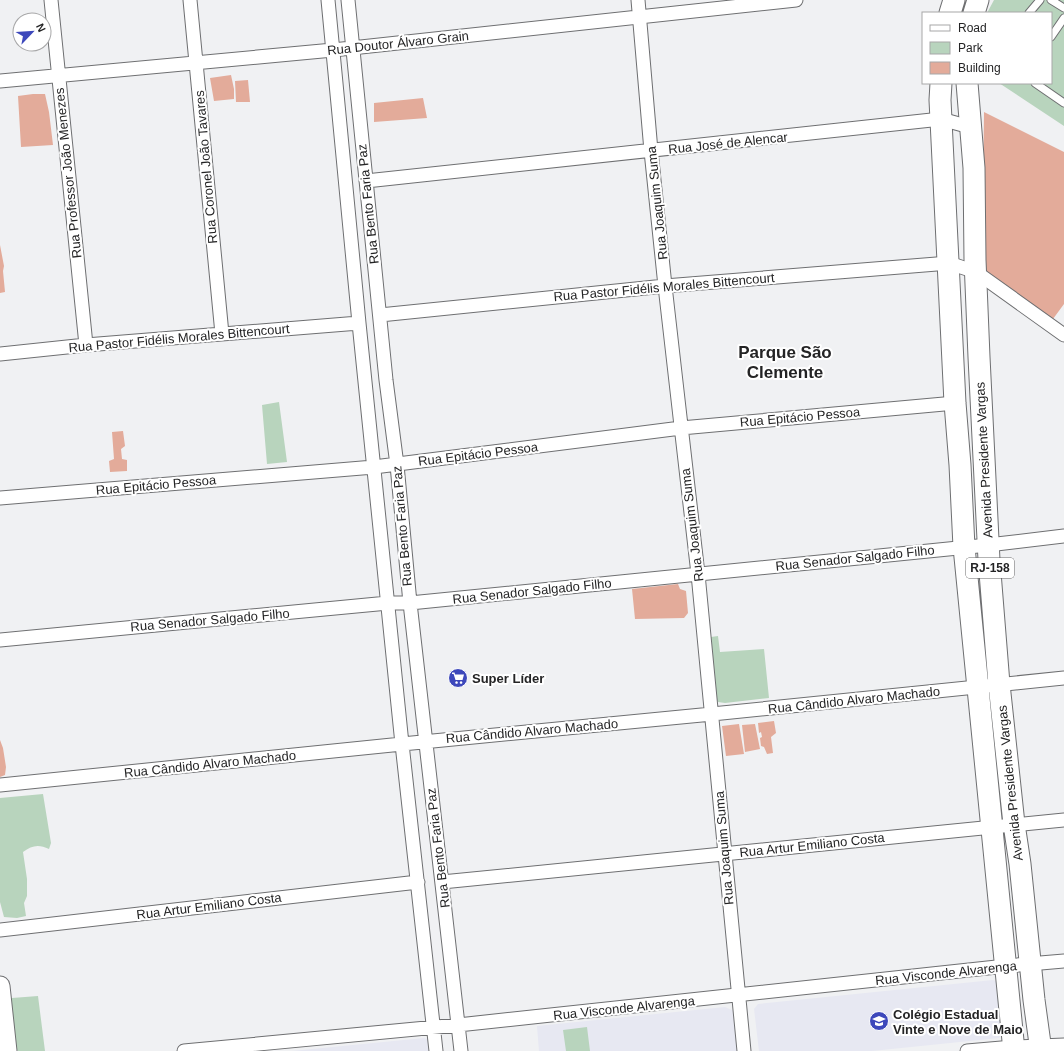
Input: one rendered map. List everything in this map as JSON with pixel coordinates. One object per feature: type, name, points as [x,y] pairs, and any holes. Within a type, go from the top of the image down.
[{"type":"main road","points":[[950,12],[954,0]]},
{"type":"main road","points":[[974,12],[978,0]]},
{"type":"main road","name":"Avenida Presidente Vargas","points":[[941,84],[940,100],[955,403],[964,547],[1014,1049]]},
{"type":"main road","name":"Avenida Presidente Vargas","points":[[967,84],[974,168],[979,364],[988,545],[999,684],[1040,1049]]},
{"type":"main road","points":[[0,986],[7,1051]]},
{"type":"street","name":"Rua Professor João Menezes","points":[[51,0],[86,345]]},
{"type":"street","name":"Rua Coronel João Tavares","points":[[190,0],[222,334]]},
{"type":"street","name":"Rua Bento Faria Paz","points":[[328,0],[402,744],[436,1051]]},
{"type":"street","name":"Rua Bento Faria Paz","points":[[348,0],[410,603],[461,1051]]},
{"type":"street","name":"Rua Joaquim Suma","points":[[638,0],[651,151],[698,574],[744,1051]]},
{"type":"street","name":"Rua Doutor Álvaro Grain","points":[[0,81],[333,50],[796,0]]},
{"type":"street","name":"Rua José de Alencar","points":[[366,181],[941,119],[970,127]]},
{"type":"street","name":"Rua Pastor Fidélis Morales Bittencourt","points":[[380,315],[665,286],[949,263]]},
{"type":"street","points":[[949,263],[976,272],[1064,335]]},
{"type":"street","name":"Rua Pastor Fidélis Morales Bittencourt","points":[[0,354],[86,345],[359,323]]},
{"type":"street","name":"Rua Epitácio Pessoa","points":[[0,498],[397,465],[681,428],[955,403]]},
{"type":"street","name":"Rua Senador Salgado Filho","points":[[0,640],[388,603],[410,603],[988,545],[1064,536]]},
{"type":"street","name":"Rua Cândido Alvaro Machado","points":[[0,785],[1064,678]]},
{"type":"street","name":"Rua Artur Emiliano Costa","points":[[442,882],[1064,820]]},
{"type":"street","name":"Rua Artur Emiliano Costa","points":[[0,930],[418,882]]},
{"type":"street","name":"Rua Visconde Alvarenga","points":[[184,1051],[458,1025],[738,996],[1030,963],[1064,961]]},
{"type":"street","points":[[968,1051],[1040,1049],[1064,1045]]},
{"type":"lane","points":[[1030,12],[1040,0]]},
{"type":"lane","points":[[1051,0],[1064,8]]},
{"type":"lane","points":[[1052,36],[1064,18]]},
{"type":"lane","points":[[1036,84],[1064,103]]},
{"type":"shaded area","name":"Colégio Estadual Vinte e Nove de Maio","points":[[993,980],[999,982],[1003,1033],[999,1038],[872,1051],[759,1051],[754,1009],[758,1004]]},
{"type":"shaded area","points":[[725,1007],[734,1011],[738,1051],[539,1051],[537,1026]]},
{"type":"shaded area","points":[[424,1038],[428,1039],[429,1051],[292,1051]]},
{"type":"green space","points":[[994,0],[1064,0],[1064,126],[1001,84],[1052,84],[1052,12],[988,12]]},
{"type":"green space","points":[[279,402],[287,462],[267,464],[262,405]]},
{"type":"green space","points":[[718,636],[720,652],[764,649],[769,698],[725,703],[718,702],[716,699],[711,637]]},
{"type":"green space","points":[[43,794],[51,843],[49,849],[42,846],[36,846],[23,852],[27,879],[27,896],[24,903],[26,916],[17,918],[4,917],[0,902],[0,798]]},
{"type":"green space","points":[[38,996],[45,1051],[18,1051],[15,1047],[10,1000],[12,998]]},
{"type":"green space","points":[[587,1027],[590,1051],[566,1051],[563,1030]]},
{"type":"building","points":[[231,75],[234,89],[234,99],[214,101],[210,78]]},
{"type":"building","points":[[248,80],[250,102],[236,102],[235,81]]},
{"type":"building","points":[[45,94],[53,145],[21,147],[18,96]]},
{"type":"building","points":[[423,98],[427,118],[374,122],[374,103]]},
{"type":"building","points":[[984,112],[1064,152],[1064,304],[1053,319],[982,272]]},
{"type":"building","points":[[0,245],[4,266],[5,292],[0,293]]},
{"type":"building","points":[[123,431],[125,446],[121,449],[122,459],[127,460],[127,471],[110,472],[109,461],[114,459],[112,432]]},
{"type":"building","points":[[678,584],[680,589],[686,591],[688,613],[684,618],[635,619],[632,589]]},
{"type":"building","points":[[774,721],[776,733],[771,737],[773,753],[767,754],[764,747],[761,746],[760,738],[762,737],[761,732],[759,733],[758,723]]},
{"type":"building","points":[[739,724],[744,754],[726,756],[722,726]]},
{"type":"building","points":[[755,724],[760,749],[745,752],[742,725]]},
{"type":"building","points":[[0,740],[6,767],[5,775],[0,777]]},
{"type":"place","name":"Super Líder","points":[[458,678]]},
{"type":"place","name":"Colégio Estadual Vinte e Nove de Maio","points":[[879,1021]]},
{"type":"district","name":"Parque São Clemente","points":[[785,362]]}]
